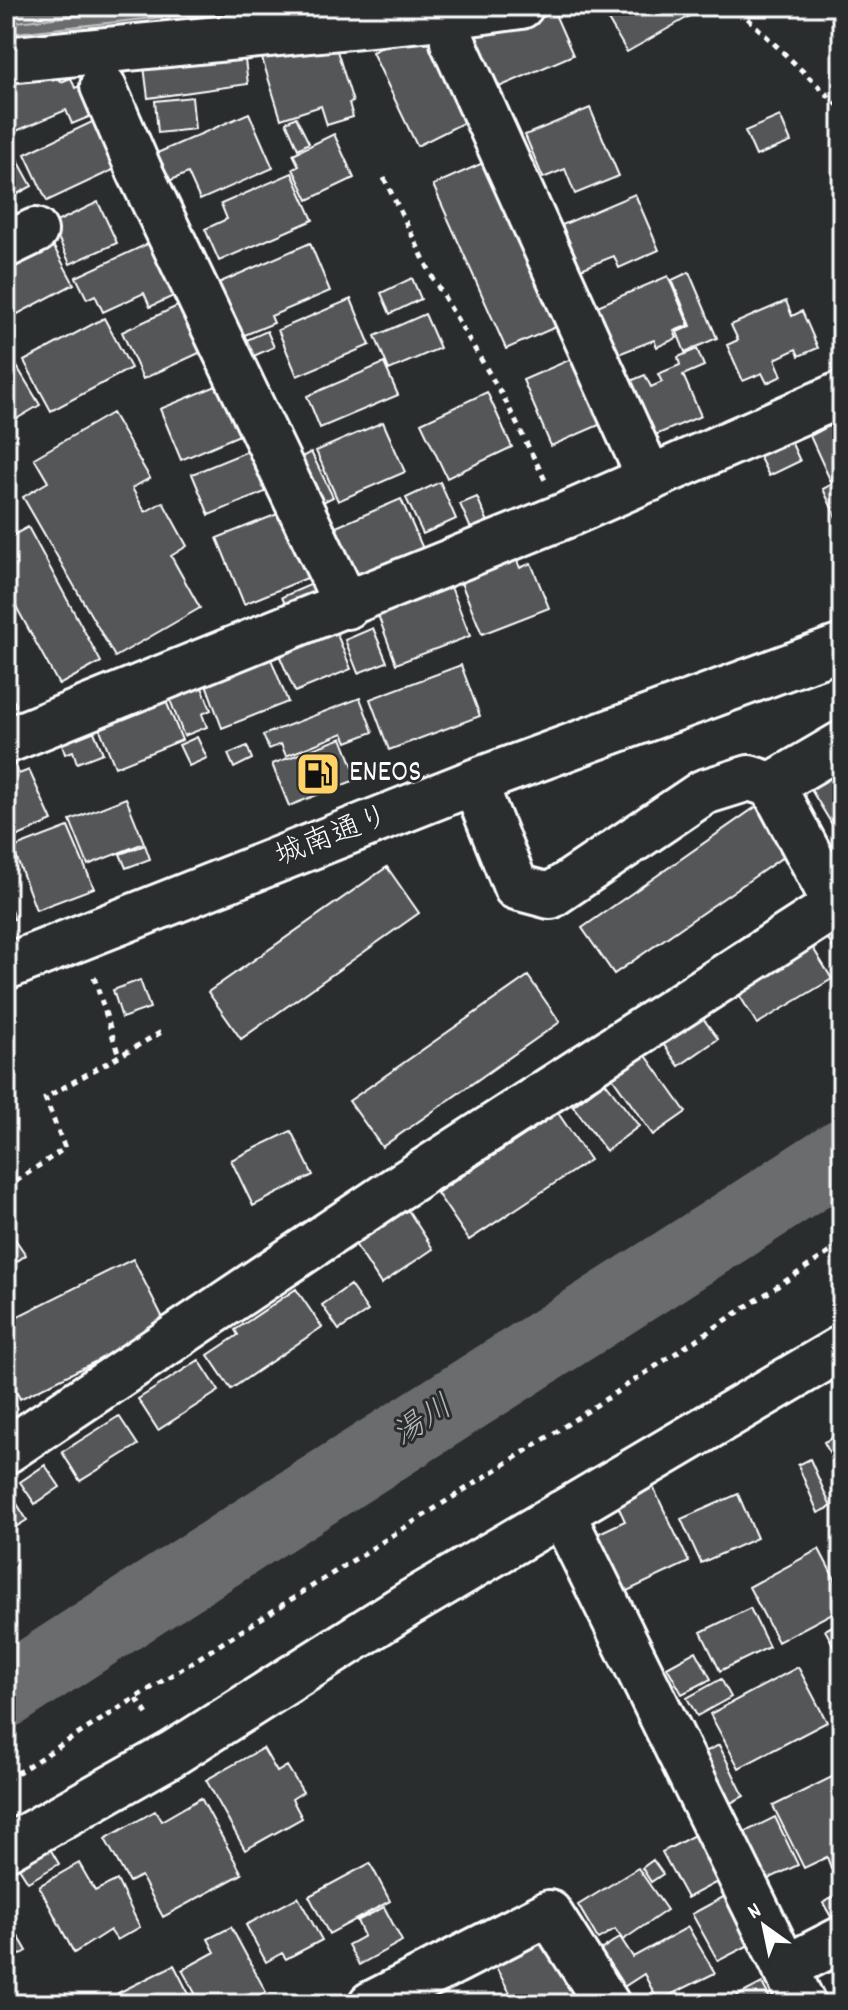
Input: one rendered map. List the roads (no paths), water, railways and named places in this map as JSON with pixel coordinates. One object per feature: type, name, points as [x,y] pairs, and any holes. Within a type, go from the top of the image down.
[{"type":"street","points":[[6,60],[441,17],[521,6]]},
{"type":"street","points":[[453,42],[650,479]]},
{"type":"street","points":[[103,86],[139,170],[347,606]]},
{"type":"street","points":[[6,741],[564,516],[842,394]]},
{"type":"street","name":"城南通り","points":[[6,967],[474,782],[842,647]]},
{"type":"street","points":[[772,785],[842,744]]},
{"type":"street","points":[[6,1451],[387,1195],[839,903],[772,785],[749,778],[704,792],[550,896],[516,887],[474,782]]},
{"type":"street","points":[[6,1848],[172,1754],[410,1603],[842,1348]]},
{"type":"street","points":[[562,1513],[794,1986],[842,1939]]},
{"type":"street","points":[[371,2004],[549,1913],[607,2004]]},
{"type":"water","points":[[6,6],[338,6],[6,42]]},
{"type":"waterway","name":"湯川","points":[[6,1692],[842,1155]]},
{"type":"place","name":"ENEOS","points":[[318,774]]}]
